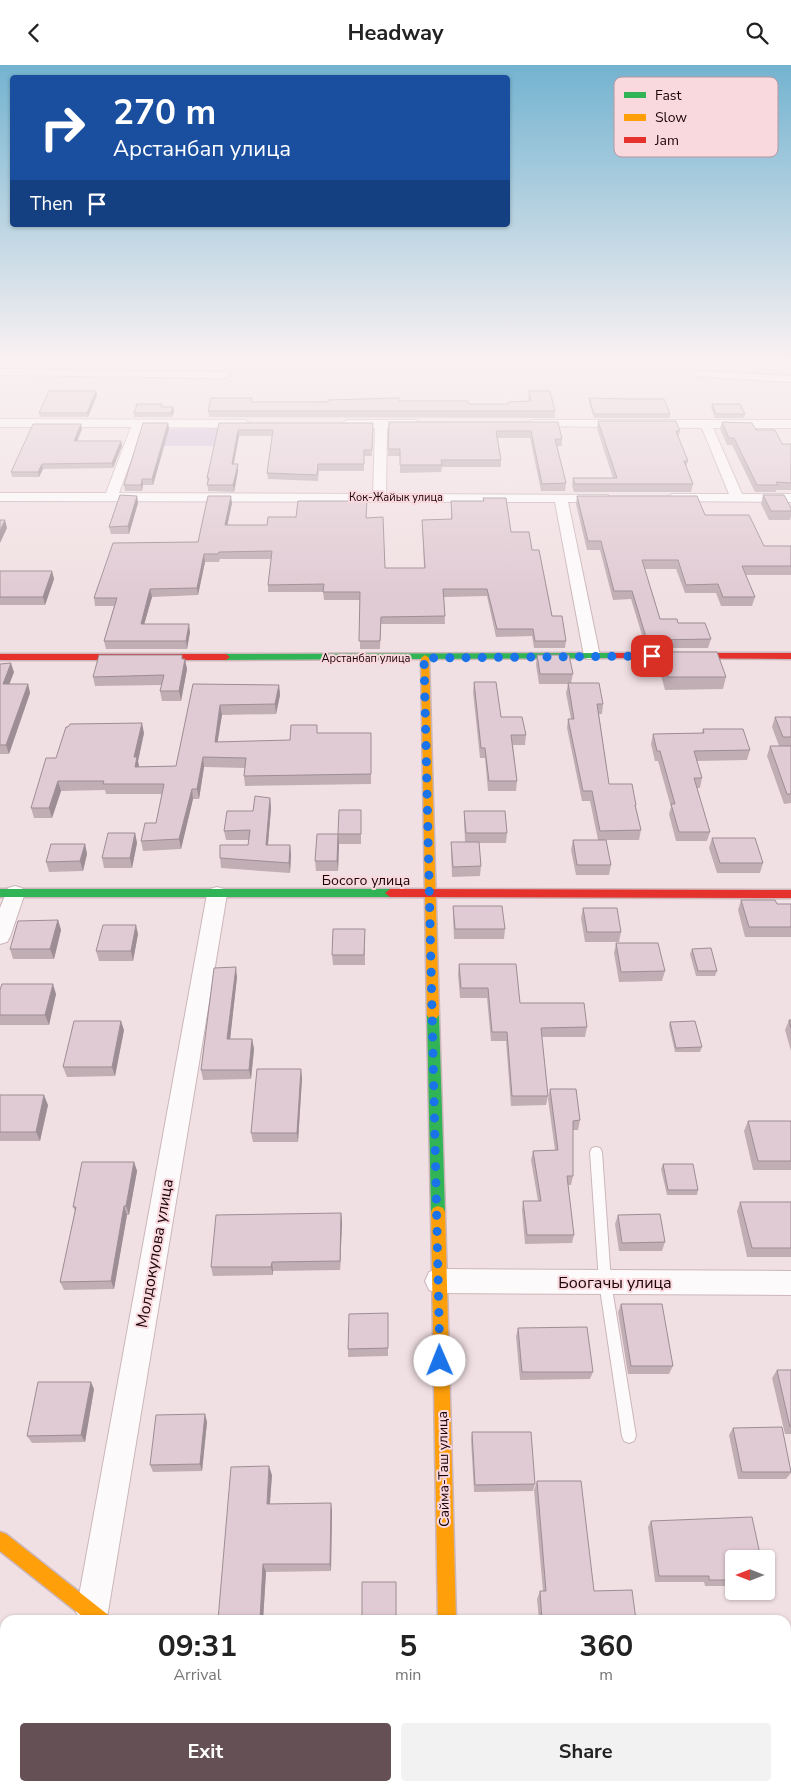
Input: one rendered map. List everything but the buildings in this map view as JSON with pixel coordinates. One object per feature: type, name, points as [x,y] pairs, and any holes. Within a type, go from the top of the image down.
[{"type":"street","points":[[111,498],[134,436]]},
{"type":"street","points":[[379,497],[381,436]]},
{"type":"street","points":[[711,436],[737,498]]},
{"type":"street","name":"Кок-Жайык улица","points":[[0,497],[620,498]]},
{"type":"street","points":[[561,498],[592,656]]},
{"type":"street","points":[[659,498],[791,498]]},
{"type":"street","name":"Арстанбап улица","points":[[0,657],[424,658],[791,656]]},
{"type":"street","name":"Сайма-Таш улица","points":[[424,658],[447,1615]]},
{"type":"street","points":[[0,937],[7,893]]},
{"type":"street","name":"Босого улица","points":[[7,893],[791,894]]},
{"type":"street","name":"Молдокулова улица","points":[[96,1615],[217,894]]},
{"type":"street","name":"Боогачы улица","points":[[438,1281],[791,1283]]},
{"type":"street","points":[[0,1540],[95,1615]]},
{"type":"lane","points":[[596,1152],[605,1282],[629,1436]]},
{"type":"shaded area","points":[[158,436],[224,436],[222,446],[156,446]]},
{"type":"traffic: fast","points":[[226,657],[614,656]]},
{"type":"traffic: fast","points":[[0,893],[390,893]]},
{"type":"traffic: fast","points":[[433,1015],[438,1212]]},
{"type":"traffic: slow","points":[[425,658],[433,1015]]},
{"type":"traffic: slow","points":[[438,1212],[447,1615]]},
{"type":"traffic: slow","points":[[0,1540],[95,1615]]},
{"type":"traffic: jam","points":[[614,656],[791,656]]},
{"type":"traffic: jam","points":[[0,657],[226,657]]},
{"type":"traffic: jam","points":[[390,893],[791,894]]},
{"type":"route","points":[[440,1361],[424,658],[652,656]]}]
